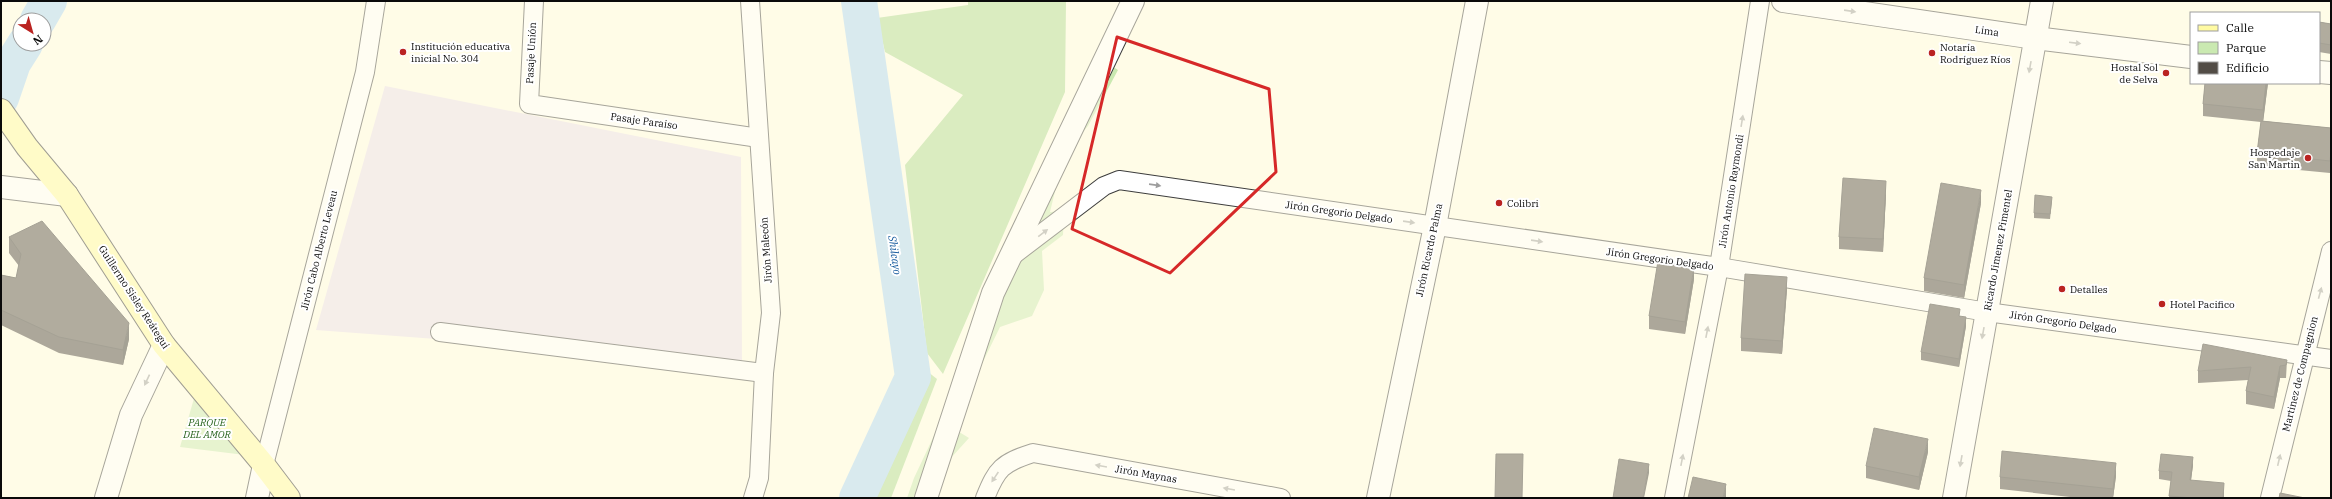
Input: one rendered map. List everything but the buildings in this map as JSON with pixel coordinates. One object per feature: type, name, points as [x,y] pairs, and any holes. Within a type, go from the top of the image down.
[{"type":"main road","name":"Guillermo Sisley Reátegui","points":[[1,110],[27,147],[67,195],[164,345],[264,464],[288,498]]},
{"type":"street","name":"Jirón Cabo Alberto Leveau","points":[[258,498],[264,464],[365,72],[376,1]]},
{"type":"street","name":"Pasaje Unión","points":[[529,104],[534,1]]},
{"type":"street","name":"Jirón Malecón","points":[[750,1],[771,313],[764,373],[759,478],[753,498]]},
{"type":"street","points":[[926,498],[993,293],[1133,1]]},
{"type":"street","name":"Jirón Ricardo Palma","points":[[1378,498],[1435,226],[1477,1]]},
{"type":"street","name":"Jirón Antonio Raymondi","points":[[1674,498],[1720,267],[1760,1]]},
{"type":"street","name":"Lima","points":[[1784,1],[2035,38],[2190,56]]},
{"type":"street","name":"Ricardo Jimenez Pimentel","points":[[1954,498],[2042,1]]},
{"type":"street","points":[[2320,72],[2331,73]]},
{"type":"street","name":"Pasaje Paraiso","points":[[529,104],[759,138]]},
{"type":"street","name":"Jirón Gregorio Delgado","points":[[1012,256],[1104,186],[1119,180],[1720,267],[1987,312],[2331,359]]},
{"type":"street","points":[[11,188],[67,195]]},
{"type":"street","name":"Martinez de Compagnion","points":[[2270,498],[2331,250]]},
{"type":"street","points":[[440,332],[764,373]]},
{"type":"street","points":[[106,498],[130,415],[164,345]]},
{"type":"street","name":"Jirón Maynas","points":[[984,498],[994,475],[1011,460],[1033,453],[1281,498]]},
{"type":"highlighted area","points":[[1117,37],[1269,89],[1276,172],[1170,273],[1072,229]]},
{"type":"shaded area","points":[[385,86],[741,157],[742,362],[316,330]]},
{"type":"green space","points":[[968,1],[1066,1],[1065,92],[943,374],[927,353],[905,165],[963,95],[885,52],[877,18],[968,5]]},
{"type":"green space","points":[[1109,64],[1118,70],[1088,126],[1078,138],[1058,179],[1050,212],[1064,211],[1063,235],[1042,251],[1044,290],[1032,316],[1000,327],[951,427],[969,438],[950,459],[936,498],[907,498],[914,478]]},
{"type":"green space","points":[[923,368],[937,379],[891,498],[871,498]]},
{"type":"green space","name":"PARQUE DEL AMOR","points":[[199,381],[253,456],[180,447]]},
{"type":"waterway","points":[[43,12],[49,1]]},
{"type":"waterway","name":"Shilcayo","points":[[857,498],[913,377],[859,1]]},
{"type":"waterway","points":[[1,98],[13,63],[20,52]]},
{"type":"place","name":"Institución educativa inicial No. 304","points":[[403,52]]},
{"type":"place","name":"Notaría Rodríguez Ríos","points":[[1932,53]]},
{"type":"place","name":"Hostal Sol de Selva","points":[[2166,73]]},
{"type":"place","name":"Hospedaje San Martin","points":[[2308,158]]},
{"type":"place","name":"Colibri","points":[[1499,203]]},
{"type":"place","name":"Detalles","points":[[2062,289]]},
{"type":"place","name":"Hotel Pacifico","points":[[2162,304]]}]
